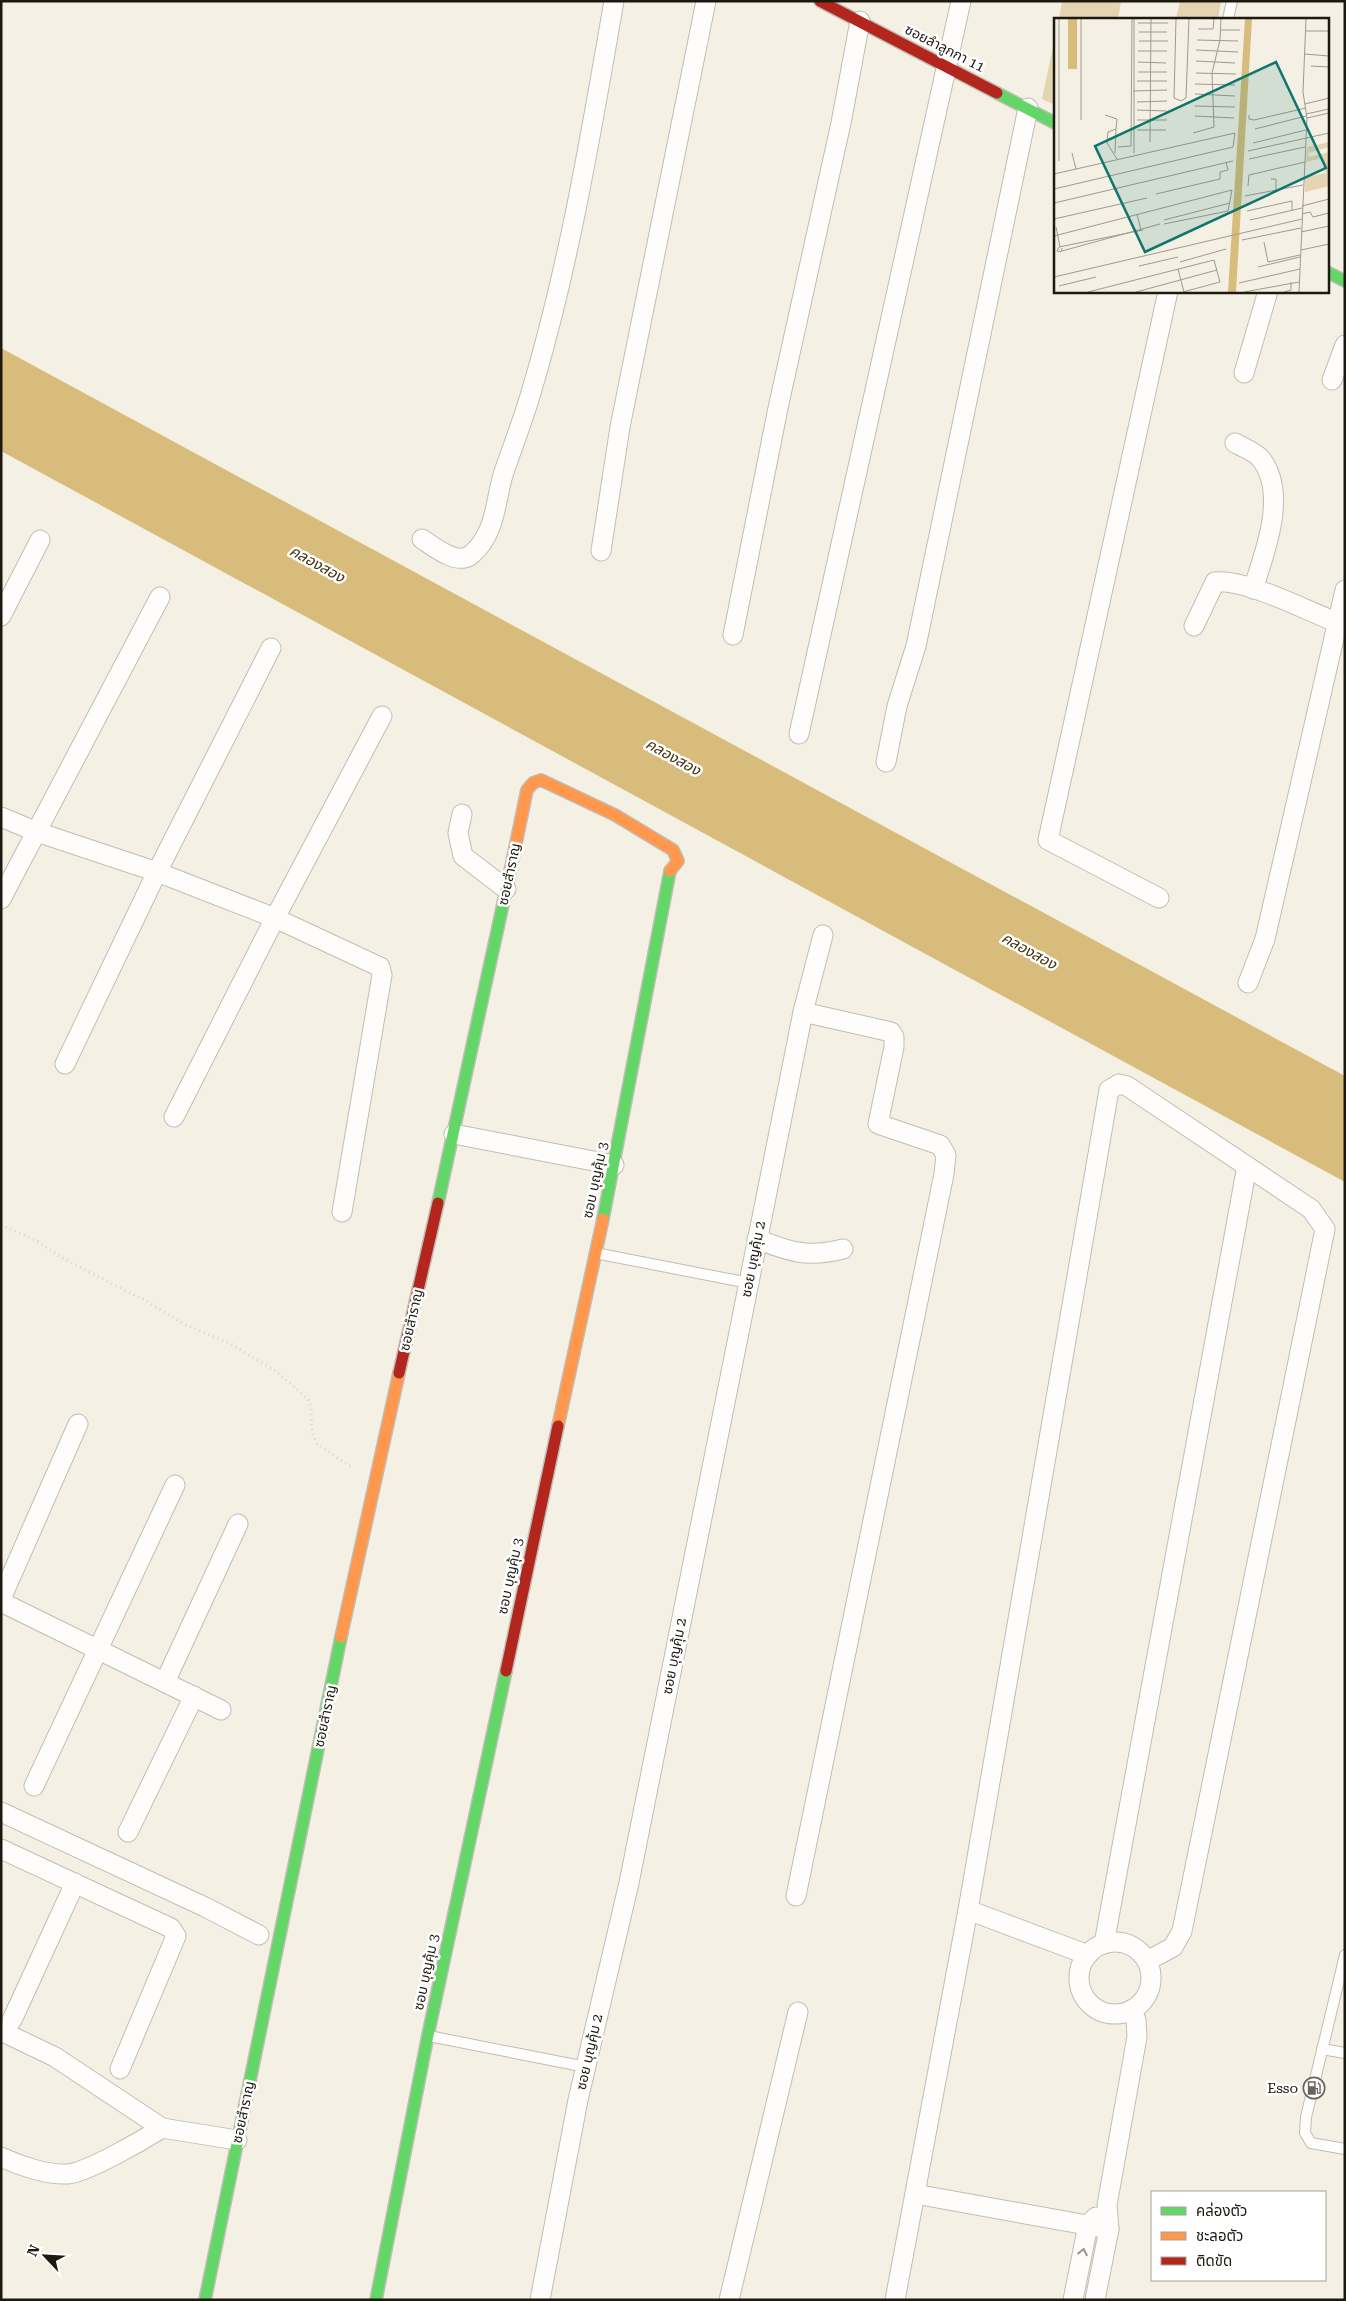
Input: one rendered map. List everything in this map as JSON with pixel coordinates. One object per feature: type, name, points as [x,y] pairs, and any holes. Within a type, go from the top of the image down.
[{"type":"street","points":[[422,539],[438,550],[462,558],[471,555],[495,518],[503,477],[530,396],[562,274],[614,1]]},
{"type":"street","points":[[601,551],[625,398],[706,1]]},
{"type":"street","name":"ซอยลำลูกกา 11","points":[[820,1],[1054,122]]},
{"type":"street","points":[[799,734],[961,1]]},
{"type":"street","points":[[733,635],[778,408],[841,123],[860,22]]},
{"type":"street","points":[[886,762],[897,706],[916,646],[1028,108]]},
{"type":"street","points":[[1328,272],[1345,281]]},
{"type":"street","points":[[1159,898],[1048,840],[1168,292]]},
{"type":"street","points":[[1244,373],[1268,292]]},
{"type":"street","points":[[1332,380],[1345,345]]},
{"type":"street","points":[[1234,443],[1260,457],[1270,474],[1274,497],[1266,547],[1253,589]]},
{"type":"street","points":[[1,616],[40,540]]},
{"type":"street","points":[[1194,626],[1215,582],[1224,581],[1253,589],[1336,622]]},
{"type":"street","points":[[1248,983],[1265,939],[1336,622],[1345,590]]},
{"type":"street","points":[[1,899],[160,597]]},
{"type":"street","points":[[65,1064],[157,872],[271,648]]},
{"type":"street","points":[[174,1117],[275,918],[382,716]]},
{"type":"street","name":"ซอยสำราญ","points":[[205,2300],[374,1480],[454,1134],[527,790],[533,783],[541,780],[562,789],[615,815],[674,850],[678,861]]},
{"type":"street","points":[[462,814],[458,833],[463,856],[506,888]]},
{"type":"street","points":[[1,817],[37,832],[157,872],[275,918],[380,967],[382,975],[342,1212]]},
{"type":"street","name":"ซอบ บุญคุ้ม 3","points":[[376,2300],[428,2035],[614,1165],[670,869],[678,861]]},
{"type":"street","name":"ซอย บุญคุ้ม 2","points":[[540,2300],[586,2067],[630,1873],[803,1012],[823,935]]},
{"type":"street","points":[[796,1896],[944,1174],[946,1155],[940,1145],[878,1124],[894,1047],[894,1037],[891,1032],[803,1012]]},
{"type":"street","points":[[895,2300],[968,1910],[1109,1090],[1119,1084],[1127,1086],[1311,1208],[1325,1229],[1182,1931],[1174,1947],[1147,1961]]},
{"type":"street","points":[[454,1134],[614,1165]]},
{"type":"street","points":[[1104,1944],[1247,1166]]},
{"type":"street","points":[[757,1239],[790,1252],[806,1255],[843,1249]]},
{"type":"street","points":[[78,1424],[1,1600],[220,1710]]},
{"type":"street","points":[[34,1786],[175,1485]]},
{"type":"street","points":[[165,1682],[238,1524]]},
{"type":"street","points":[[128,1832],[194,1696]]},
{"type":"street","points":[[1,1812],[205,1907],[259,1935]]},
{"type":"street","points":[[1,1849],[171,1928],[175,1932],[176,1936],[120,2069]]},
{"type":"street","points":[[75,1883],[7,2026],[162,2128],[237,2140]]},
{"type":"street","points":[[968,1910],[1088,1955]]},
{"type":"street","points":[[1125,1943],[1136,1948],[1147,1961],[1151,1973],[1148,1992],[1141,2002],[1131,2010],[1112,2014],[1100,2010],[1090,2003],[1081,1989],[1080,1977],[1082,1966],[1088,1955],[1104,1944],[1125,1943]]},
{"type":"street","points":[[1095,2300],[1109,2229],[1107,2205],[1137,2037],[1136,2020],[1131,2010]]},
{"type":"street","points":[[729,2300],[798,2012]]},
{"type":"street","points":[[1,2157],[23,2168],[68,2174],[82,2170],[140,2142],[162,2128]]},
{"type":"street","points":[[915,2194],[1109,2229]]},
{"type":"street","points":[[1073,2300],[1088,2225],[1107,2205]]},
{"type":"lane","points":[[1228,18],[1232,1]]},
{"type":"lane","points":[[594,1253],[749,1283]]},
{"type":"lane","points":[[1345,1955],[1306,2117],[1305,2133],[1311,2143],[1345,2149]]},
{"type":"lane","points":[[428,2035],[586,2067]]},
{"type":"lane","points":[[1322,2049],[1345,2053]]},
{"type":"path","points":[[1,1226],[37,1241],[62,1258],[146,1301],[184,1324],[231,1344],[278,1372],[308,1399],[311,1409],[312,1432],[317,1444],[374,1480]]},
{"type":"shaded area","points":[[1062,1],[1121,1],[1118,18],[1059,18]]},
{"type":"shaded area","points":[[1180,1],[1221,1],[1218,18],[1176,18]]},
{"type":"shaded area","points":[[1054,42],[1054,105],[1042,99]]},
{"type":"water","name":"คลองสอง","points":[[1,348],[1345,1076],[1345,1182],[1,451]]},
{"type":"traffic: fast","points":[[997,93],[1054,122]]},
{"type":"traffic: fast","points":[[1328,272],[1345,281]]},
{"type":"traffic: fast","points":[[603,1219],[670,871]]},
{"type":"traffic: fast","points":[[438,1203],[510,872]]},
{"type":"traffic: fast","points":[[205,2300],[341,1637]]},
{"type":"traffic: fast","points":[[376,2300],[428,2035],[506,1671]]},
{"type":"traffic: slow","points":[[510,872],[527,790],[533,783],[541,780],[615,815],[673,850],[678,861],[670,871]]},
{"type":"traffic: slow","points":[[558,1426],[603,1219]]},
{"type":"traffic: slow","points":[[341,1637],[399,1373]]},
{"type":"traffic: jam","points":[[820,1],[997,93]]},
{"type":"traffic: jam","points":[[399,1373],[438,1203]]},
{"type":"traffic: jam","points":[[506,1671],[558,1426]]},
{"type":"place","name":"Esso","points":[[1314,2088]]}]
